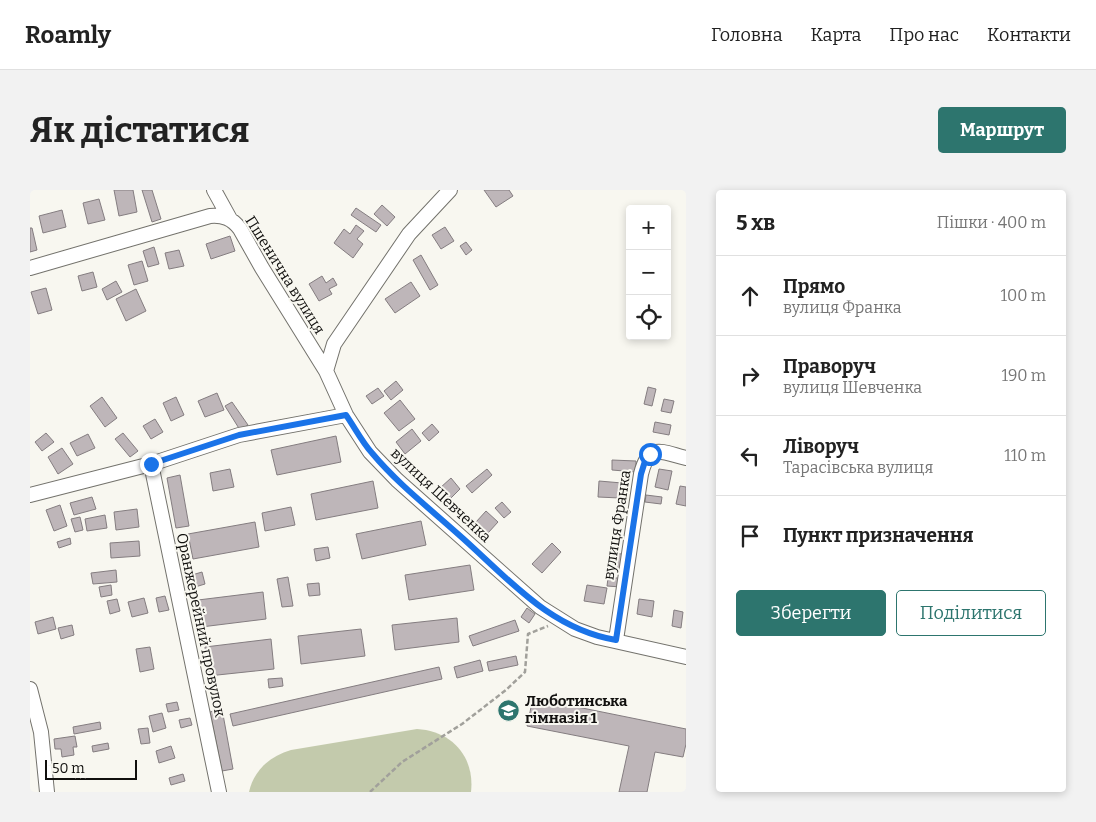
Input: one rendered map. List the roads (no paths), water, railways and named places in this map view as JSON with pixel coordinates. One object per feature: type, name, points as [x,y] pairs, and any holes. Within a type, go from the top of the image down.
[{"type":"street","points":[[214,190],[230,219]]},
{"type":"street","points":[[326,371],[334,344],[362,300],[409,234],[450,190]]},
{"type":"street","name":"Пшенична вулиця","points":[[30,268],[210,216],[224,216],[240,229],[326,371]]},
{"type":"street","name":"вулиця Шевченка","points":[[326,371],[346,415],[370,452],[397,480],[540,607],[575,629],[597,637],[686,656]]},
{"type":"street","points":[[30,495],[151,464],[239,435],[346,415]]},
{"type":"street","name":"вулиця Франка","points":[[616,640],[641,474],[646,458],[650,454],[660,452],[686,458]]},
{"type":"street","name":"Оранжерейний провулок","points":[[151,464],[219,792]]},
{"type":"street","points":[[30,689],[41,732],[47,792]]},
{"type":"place","name":"Люботинська гiмназiя 1","points":[[509,710]]}]
